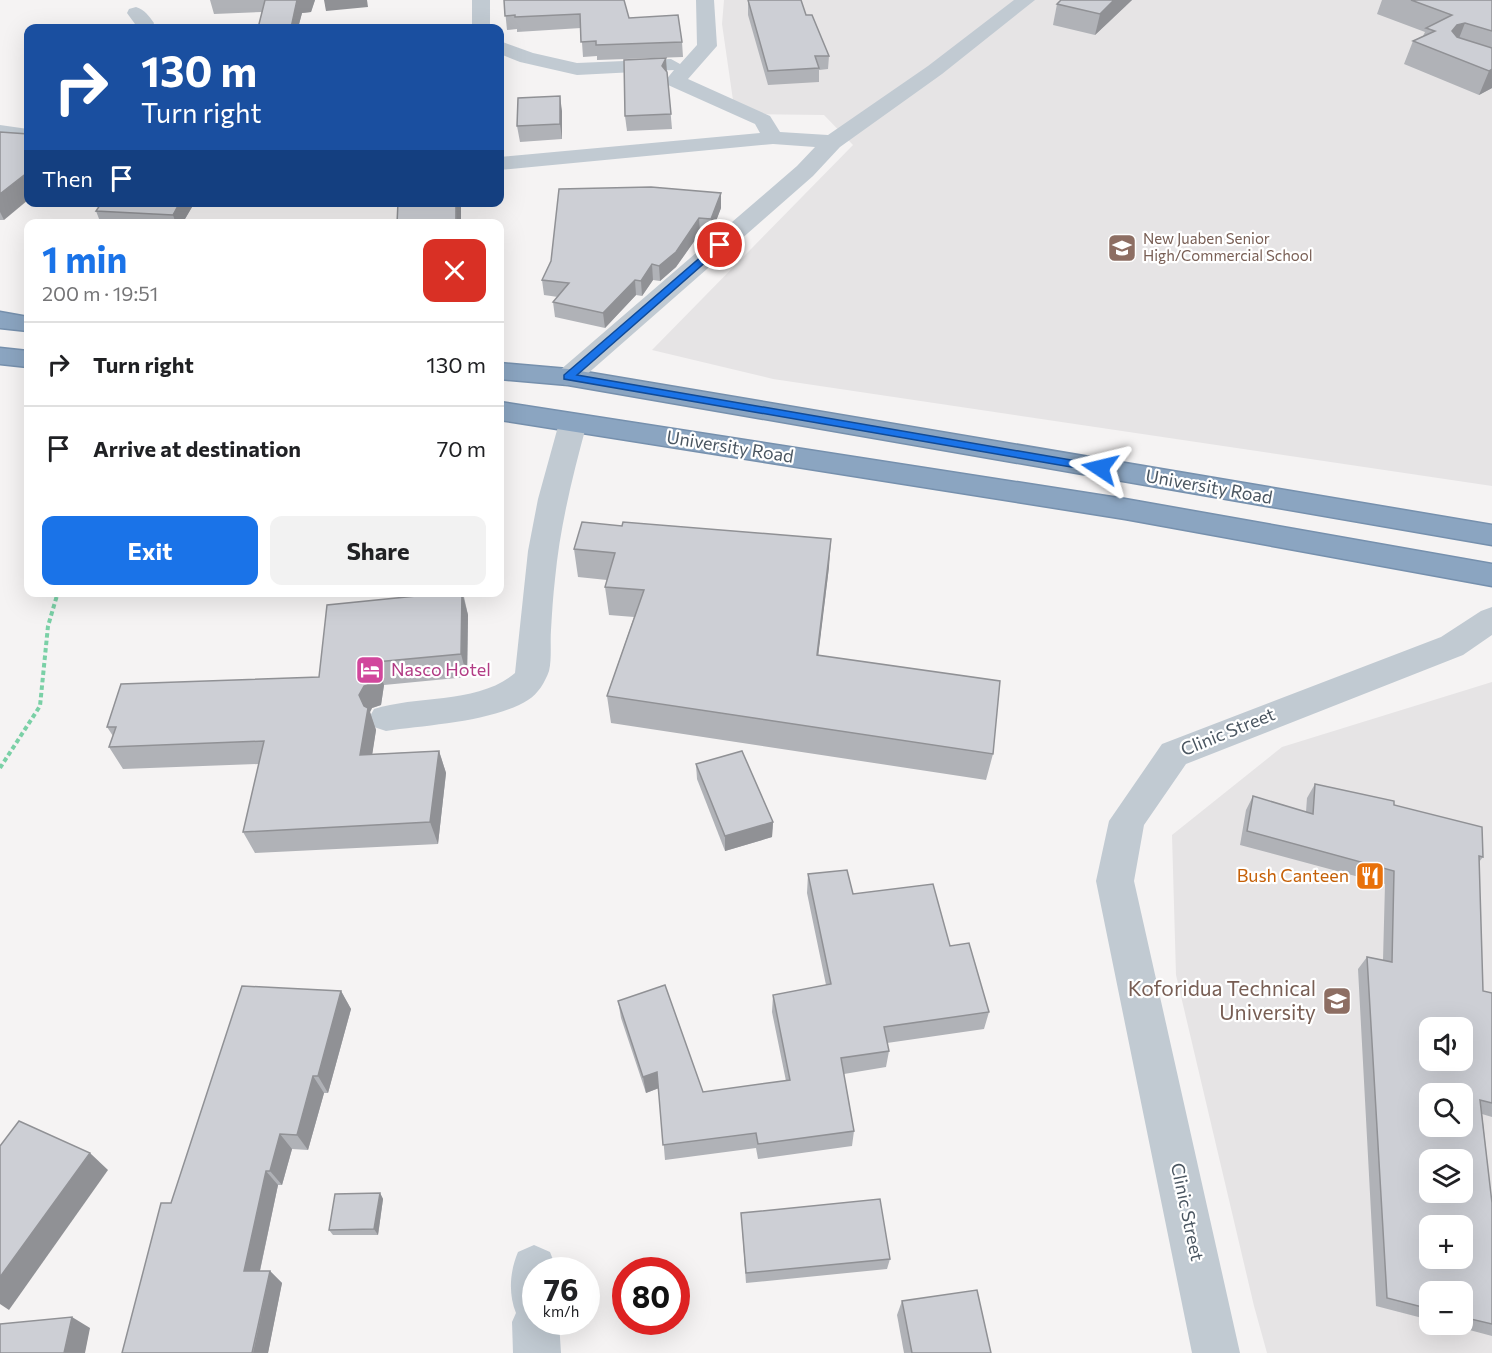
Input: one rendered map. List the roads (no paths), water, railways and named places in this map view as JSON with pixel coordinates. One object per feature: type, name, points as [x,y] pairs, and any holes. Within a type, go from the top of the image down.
[{"type":"highway","points":[[0,321],[24,324]]},
{"type":"highway","points":[[0,356],[24,359]]},
{"type":"highway","name":"University Road","points":[[504,371],[568,377],[1492,535]]},
{"type":"highway","name":"University Road","points":[[504,412],[1125,509],[1492,575]]},
{"type":"street","points":[[481,0],[481,24]]},
{"type":"street","points":[[705,0],[707,46],[675,81],[763,120],[773,138]]},
{"type":"street","points":[[568,377],[805,171],[832,142],[936,70],[1026,0]]},
{"type":"street","points":[[504,49],[527,58],[577,69],[690,65]]},
{"type":"street","points":[[0,131],[24,134]]},
{"type":"street","points":[[504,164],[773,138],[832,142]]},
{"type":"street","points":[[386,718],[507,697],[526,683],[533,667],[536,605],[555,482],[573,423]]},
{"type":"street","name":"Clinic Street","points":[[1216,1353],[1115,880],[1127,821],[1174,754],[1452,646],[1492,619]]},
{"type":"street","points":[[536,1335],[537,1353]]},
{"type":"place","name":"New Juaben Senior High/Commercial School","points":[[1122,248]]},
{"type":"place","name":"Nasco Hotel","points":[[370,670]]},
{"type":"place","name":"Bush Canteen","points":[[1370,876]]},
{"type":"place","name":"Koforidua Technical University","points":[[1337,1001]]}]
